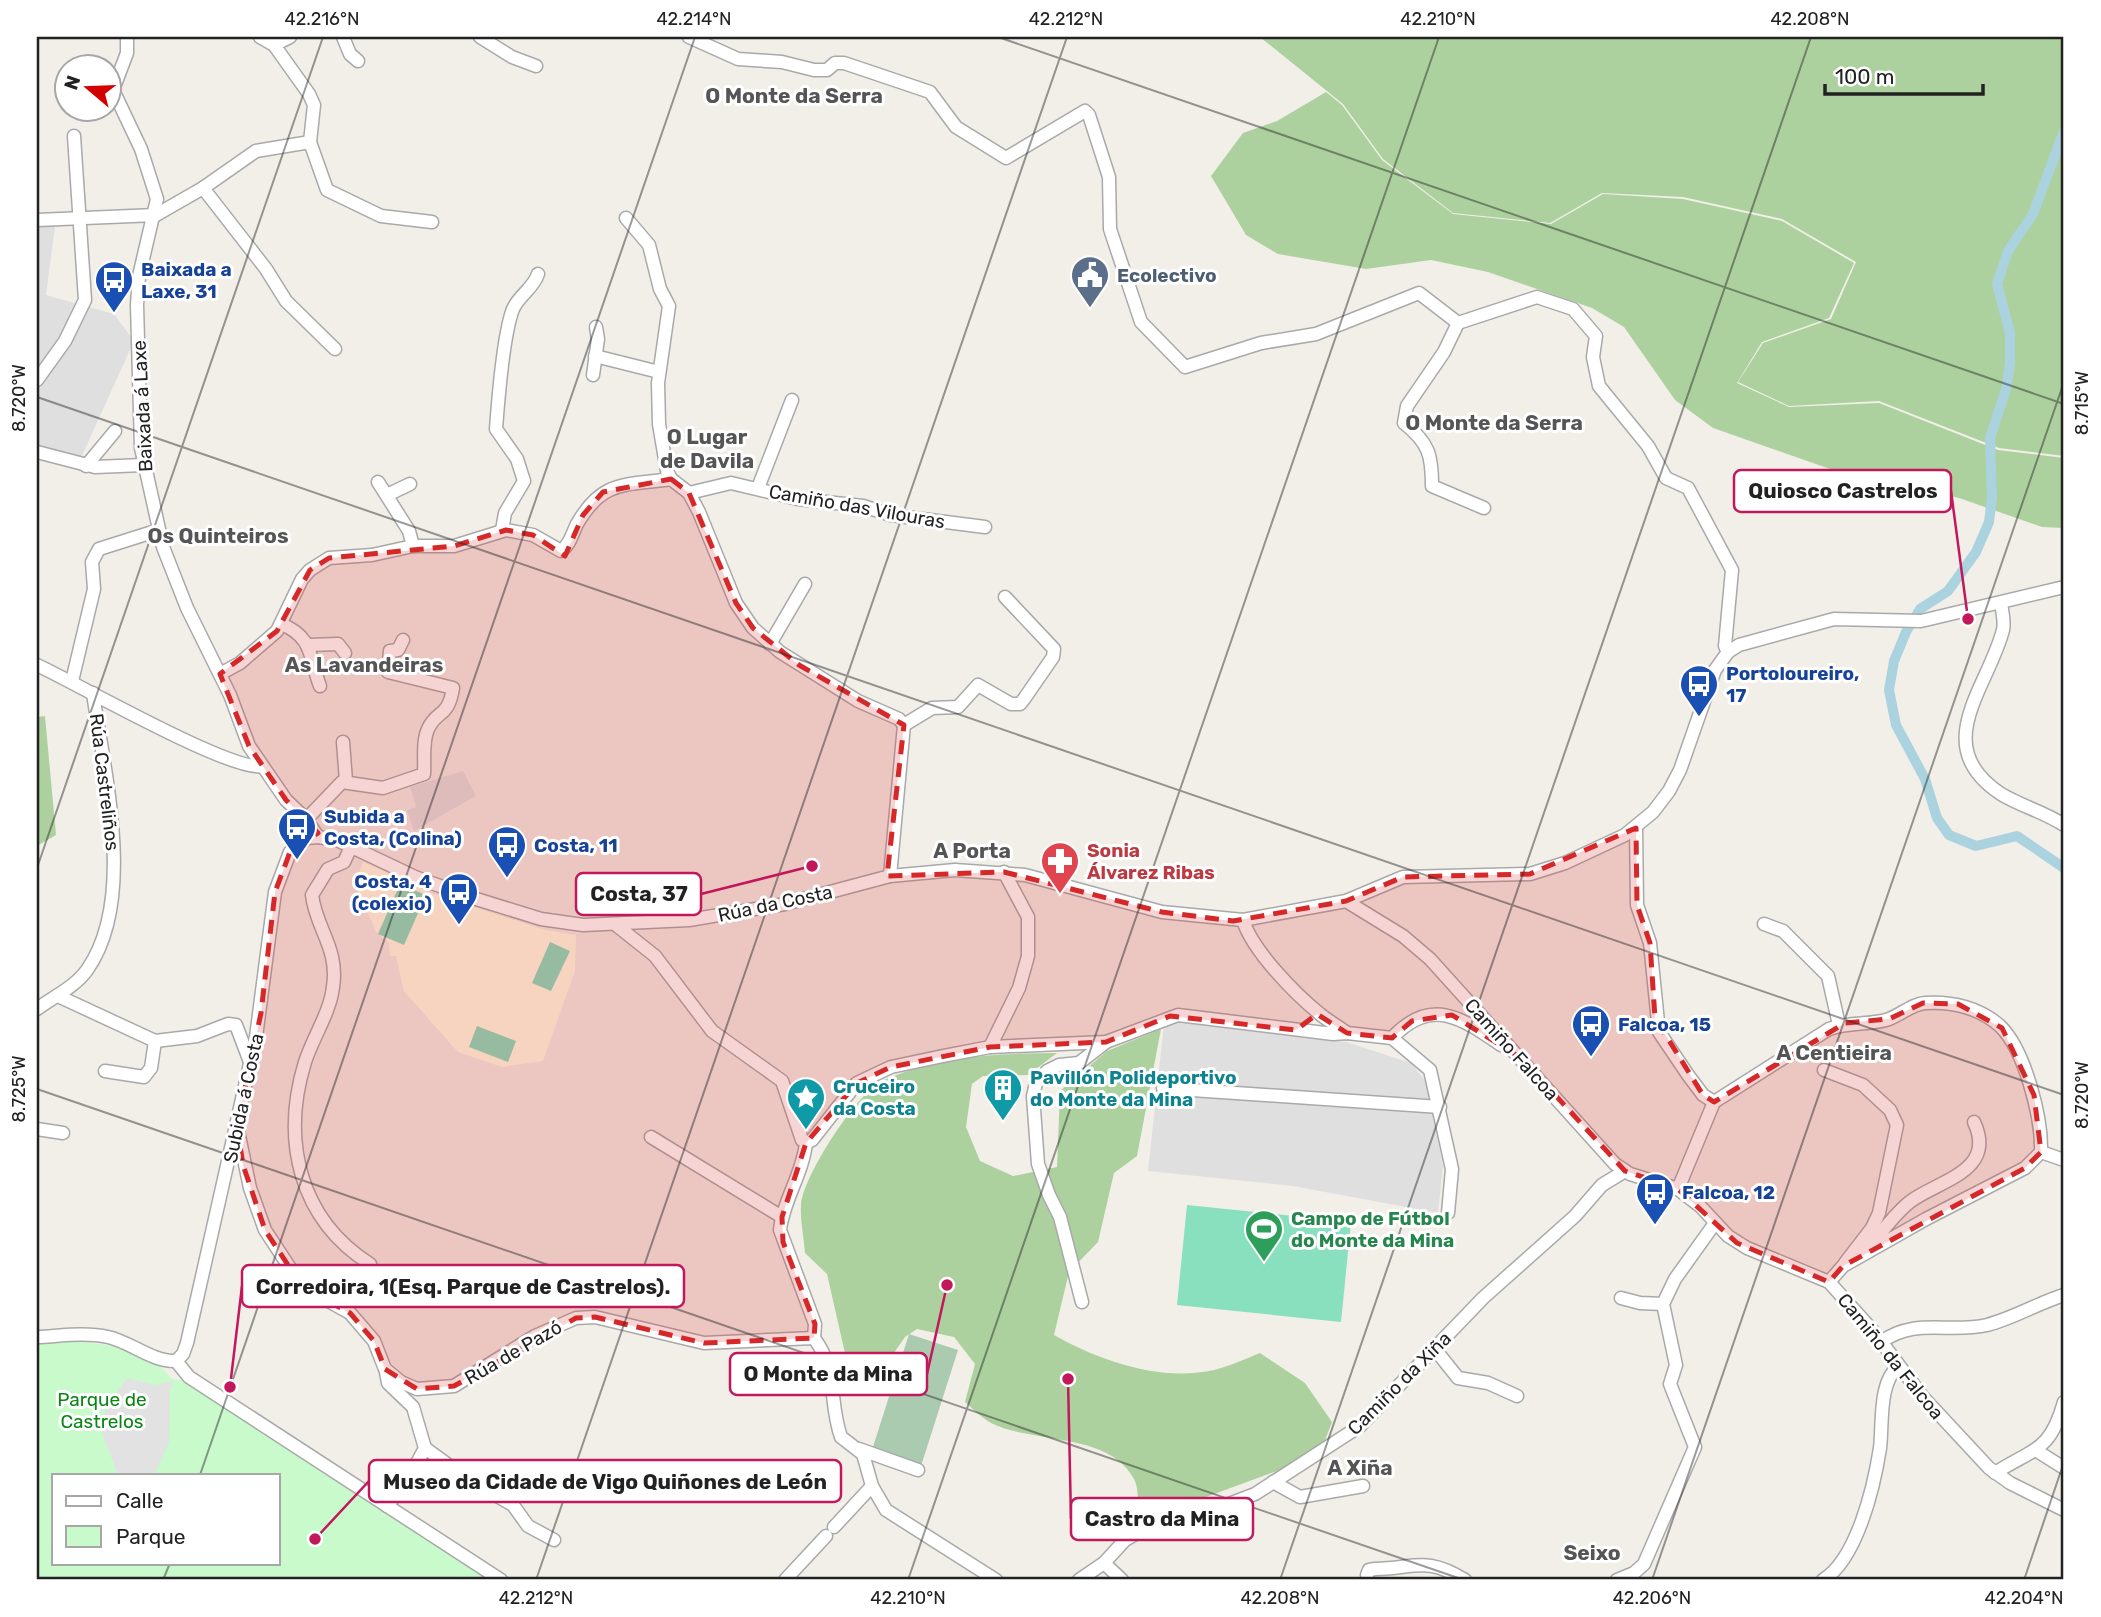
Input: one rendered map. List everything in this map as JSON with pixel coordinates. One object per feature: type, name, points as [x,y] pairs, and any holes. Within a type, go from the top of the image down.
[{"type":"street","name":"Baixada á Laxe","points":[[130,37],[113,90],[153,180],[157,199],[156,215],[142,259],[137,294],[143,465],[169,564],[187,608],[220,674],[249,746],[313,838]]},
{"type":"street","points":[[260,37],[274,45],[314,105],[310,142],[324,184],[334,196],[395,220],[432,222]]},
{"type":"street","points":[[274,45],[290,37]]},
{"type":"street","points":[[343,37],[350,54],[358,61]]},
{"type":"street","points":[[481,37],[512,57],[537,66]]},
{"type":"street","points":[[690,37],[738,59],[782,62],[814,70],[827,70],[835,63],[844,63],[930,92],[956,127],[1006,158],[1079,112],[1089,115],[1110,177],[1110,229],[1141,322],[1185,367],[1261,343],[1316,334],[1419,293],[1458,323]]},
{"type":"street","points":[[37,380],[65,341],[85,300],[74,136]]},
{"type":"street","points":[[37,220],[156,215],[204,188],[256,151],[310,142]]},
{"type":"street","points":[[204,188],[266,269],[286,301],[335,349]]},
{"type":"street","points":[[626,218],[649,245],[660,289],[669,306],[659,372],[659,424],[671,479],[689,493],[736,603],[752,628],[770,644],[858,701],[899,719],[904,725],[890,876]]},
{"type":"street","points":[[502,530],[505,513],[524,481],[517,459],[496,429],[502,378],[514,308],[531,289],[538,274]]},
{"type":"street","points":[[1484,508],[1432,486],[1432,467],[1425,440],[1404,423],[1407,407],[1444,352],[1458,323],[1537,297],[1573,309],[1596,336],[1593,357],[1599,386],[1648,446],[1666,478],[1688,488],[1732,570],[1725,646],[1728,652]]},
{"type":"street","points":[[593,375],[596,327]]},
{"type":"street","points":[[596,356],[659,372]]},
{"type":"street","points":[[758,488],[792,400]]},
{"type":"street","points":[[86,466],[114,431]]},
{"type":"street","points":[[37,452],[86,466],[123,468],[143,465]]},
{"type":"street","points":[[220,674],[240,663],[281,624],[302,579],[322,561],[372,555],[414,546],[454,547],[502,530],[533,535],[561,551],[568,545],[583,515],[603,492],[626,484],[671,479]]},
{"type":"street","points":[[378,482],[409,531],[414,546]]},
{"type":"street","name":"Camiño das Vilouras","points":[[689,493],[722,483],[758,488],[798,499],[863,506],[891,515],[985,527]]},
{"type":"street","points":[[387,495],[410,484]]},
{"type":"street","points":[[72,681],[94,589],[92,562],[95,553],[99,549],[159,530]]},
{"type":"street","points":[[770,644],[804,584]]},
{"type":"street","points":[[1714,1102],[1703,1095],[1659,1032],[1650,943],[1637,905],[1636,828],[1653,812],[1675,781],[1715,670],[1728,652],[1763,636],[1834,619],[1921,621],[2064,587]]},
{"type":"street","points":[[904,725],[932,708],[958,707],[978,685],[1012,704],[1024,699],[1053,657],[1054,649],[1005,597]]},
{"type":"street","points":[[2001,603],[2004,628],[1969,708],[1965,732],[1971,762],[1980,776],[2002,794],[2043,811],[2064,825]]},
{"type":"street","points":[[281,624],[290,627],[309,645],[320,686]]},
{"type":"street","points":[[295,847],[299,821],[338,784],[346,781],[383,788],[424,774],[427,732],[447,711],[453,688],[388,672],[390,652],[398,650],[403,640]]},
{"type":"street","points":[[309,645],[338,644],[345,653]]},
{"type":"street","points":[[37,665],[209,751],[250,767],[262,766]]},
{"type":"street","name":"Rúa Castreliños","points":[[37,1009],[58,996],[86,972],[100,946],[110,909],[115,860],[113,822],[93,693]]},
{"type":"street","points":[[343,742],[346,781]]},
{"type":"street","name":"Rúa da Costa","points":[[313,838],[351,847],[415,877],[523,914],[562,923],[616,925],[689,920],[785,904],[890,876],[955,870],[1004,872],[1059,883],[1163,912],[1243,920],[1346,901],[1403,877],[1530,874],[1575,859],[1636,828]]},
{"type":"street","name":"Subida á Costa","points":[[176,1361],[183,1354],[191,1331],[237,1126],[263,995],[271,913],[280,876],[295,847],[313,838]]},
{"type":"street","points":[[351,847],[344,862],[328,869],[312,895],[332,948],[334,978],[329,1004],[305,1061],[298,1090],[296,1147],[304,1190],[319,1216],[353,1254],[370,1264]]},
{"type":"street","points":[[990,1047],[1019,988],[1028,956],[1028,917],[1004,872]]},
{"type":"street","name":"Camiño Falcoa","points":[[1346,901],[1403,936],[1430,959],[1625,1171],[1678,1189]]},
{"type":"street","points":[[1243,920],[1251,939],[1309,1004],[1317,1018],[1347,1033]]},
{"type":"street","points":[[1764,924],[1783,931],[1828,976],[1839,1025]]},
{"type":"street","points":[[616,925],[655,956],[712,1031],[782,1081],[802,1140],[806,1143]]},
{"type":"street","points":[[58,996],[155,1041],[197,1037],[233,1024],[240,1027],[250,1063]]},
{"type":"street","points":[[1678,1189],[1714,1102],[1839,1025],[1889,1019],[1923,1003],[1958,1004],[1994,1022],[2002,1028],[2018,1057],[2034,1095],[2041,1152],[2025,1168],[1843,1266]]},
{"type":"street","points":[[1082,1302],[1060,1217],[1038,1164],[1033,1096],[1037,1083],[1048,1071],[1059,1065],[1079,1063],[1106,1042],[1178,1015],[1296,1030],[1392,1038],[1430,1070],[1452,1169],[1448,1213]]},
{"type":"street","points":[[1392,1038],[1403,1025],[1421,1017],[1452,1015],[1521,1058]]},
{"type":"street","points":[[1296,1030],[1308,1026],[1317,1018]]},
{"type":"street","points":[[1317,1018],[1316,1027],[1325,1033]]},
{"type":"street","points":[[105,1071],[144,1077],[151,1068],[155,1041]]},
{"type":"street","points":[[806,1143],[813,1140],[849,1090],[866,1077],[891,1066],[990,1047],[1106,1042]]},
{"type":"street","points":[[1824,1070],[1863,1085],[1890,1110],[1897,1125],[1879,1213],[1872,1228],[1829,1282]]},
{"type":"street","points":[[1163,1088],[1440,1107]]},
{"type":"street","points":[[1862,1255],[1912,1200],[1968,1168],[1980,1144],[1980,1136],[1974,1122]]},
{"type":"street","points":[[237,1126],[246,1176],[265,1230],[292,1271],[312,1292],[350,1313],[374,1341],[388,1383],[413,1408],[425,1448],[469,1480],[513,1505],[523,1522],[554,1540]]},
{"type":"street","points":[[37,1129],[63,1133]]},
{"type":"street","points":[[651,1137],[782,1217]]},
{"type":"street","points":[[806,1143],[805,1157],[782,1217],[783,1242],[815,1324],[814,1338],[826,1355],[831,1369],[841,1437],[859,1449],[918,1470]]},
{"type":"street","points":[[2041,1152],[2064,1160]]},
{"type":"street","name":"Camiño da Xiña","points":[[1079,1580],[1104,1563],[1125,1540],[1137,1533],[1192,1518],[1255,1494],[1360,1426],[1483,1298],[1567,1224],[1602,1185],[1625,1171]]},
{"type":"street","name":"Camiño da Falcoa","points":[[1678,1189],[1746,1248],[1829,1282],[1881,1342],[1922,1396],[1995,1473],[2064,1510]]},
{"type":"street","points":[[1617,1580],[1634,1573],[1644,1564],[1695,1447],[1670,1384],[1676,1365],[1663,1304],[1675,1279],[1715,1223]]},
{"type":"street","points":[[1881,1342],[1910,1327],[1965,1329],[1991,1324],[2064,1295]]},
{"type":"street","points":[[1622,1298],[1640,1303],[1663,1304]]},
{"type":"street","name":"Rúa de Pazó","points":[[385,1368],[401,1382],[417,1389],[454,1386],[550,1328],[586,1317],[704,1343],[814,1338]]},
{"type":"street","points":[[37,1337],[110,1337],[176,1361],[189,1377],[501,1580]]},
{"type":"street","points":[[1434,1348],[1458,1378],[1488,1383],[1517,1396]]},
{"type":"street","points":[[1823,1580],[1840,1567],[1856,1538],[1880,1451],[1886,1385],[1891,1372],[1899,1366]]},
{"type":"street","points":[[1995,1473],[2037,1451],[2051,1436],[2064,1402]]},
{"type":"street","points":[[387,1506],[410,1476],[425,1448]]},
{"type":"street","points":[[859,1449],[863,1454],[872,1486],[886,1510],[996,1580]]},
{"type":"street","points":[[2037,1451],[2064,1468]]},
{"type":"street","points":[[1273,1482],[1300,1497],[1363,1486]]},
{"type":"street","points":[[785,1580],[872,1486]]},
{"type":"street","points":[[1104,1563],[1122,1580]]},
{"type":"street","points":[[1367,1575],[1368,1570],[1418,1563],[1441,1568],[1465,1580]]},
{"type":"highlighted area","points":[[671,479],[689,493],[736,603],[753,628],[799,665],[904,725],[887,876],[1004,872],[1162,912],[1233,921],[1346,901],[1403,877],[1530,874],[1636,828],[1637,905],[1650,943],[1655,1018],[1703,1095],[1714,1102],[1845,1023],[1889,1019],[1923,1003],[1958,1004],[2002,1028],[2034,1095],[2041,1152],[2025,1168],[1843,1266],[1829,1282],[1737,1243],[1678,1189],[1625,1171],[1521,1058],[1452,1015],[1412,1021],[1392,1038],[1347,1033],[1317,1014],[1296,1030],[1170,1016],[1106,1042],[990,1047],[891,1067],[857,1083],[806,1143],[782,1217],[783,1242],[815,1324],[814,1338],[704,1343],[595,1317],[576,1318],[454,1386],[417,1389],[385,1369],[374,1341],[350,1313],[312,1292],[292,1271],[265,1230],[243,1165],[237,1126],[261,1013],[275,892],[290,852],[318,833],[286,800],[249,746],[220,674],[277,631],[310,570],[329,558],[454,546],[506,530],[533,535],[565,556],[583,515],[603,492]]},
{"type":"shaded area","points":[[56,219],[46,295],[114,314],[134,341],[80,460],[37,446],[37,221]]},
{"type":"shaded area","points":[[463,771],[476,796],[414,831],[407,810],[416,807],[410,787]]},
{"type":"shaded area","points":[[363,862],[434,894],[545,930],[576,935],[575,971],[543,1061],[502,1067],[458,1052],[404,991],[396,956],[390,956],[389,943],[376,932],[355,883]]},
{"type":"shaded area","points":[[1174,1021],[1346,1042],[1411,1063],[1426,1082],[1443,1166],[1438,1213],[1293,1186],[1148,1171],[1164,1024]]},
{"type":"shaded area","points":[[909,1334],[958,1350],[921,1466],[872,1450]]},
{"type":"shaded area","points":[[127,1378],[154,1385],[174,1381],[170,1389],[169,1443],[154,1474],[118,1474],[103,1435],[105,1409]]},
{"type":"green space","points":[[1260,37],[2064,37],[2064,456],[1999,448],[1879,401],[1789,406],[1738,382],[1763,343],[1831,319],[1856,262],[1782,219],[1683,197],[1602,193],[1550,223],[1453,213],[1383,159],[1343,104]]},
{"type":"green space","points":[[1326,92],[1342,105],[1382,160],[1453,214],[1551,224],[1603,194],[1683,199],[1782,221],[1854,263],[1829,318],[1762,342],[1737,383],[1789,407],[1879,403],[1998,450],[2064,458],[2064,528],[2042,527],[1959,498],[1830,469],[1713,428],[1675,400],[1624,327],[1592,308],[1488,272],[1431,260],[1366,269],[1278,254],[1246,235],[1211,176],[1243,133],[1277,121]]},
{"type":"green space","points":[[45,716],[56,835],[37,846],[37,717]]},
{"type":"green space","points":[[400,884],[426,895],[404,945],[378,934]]},
{"type":"green space","points":[[550,942],[570,951],[551,991],[532,983]]},
{"type":"green space","points":[[477,1026],[516,1041],[508,1062],[469,1047]]},
{"type":"green space","points":[[1161,1029],[1137,1156],[1114,1173],[1098,1242],[1069,1272],[1054,1335],[1111,1361],[1173,1373],[1214,1370],[1260,1353],[1305,1383],[1332,1422],[1324,1443],[1277,1471],[1138,1522],[1138,1494],[1134,1479],[1122,1464],[1107,1453],[1069,1441],[1008,1430],[991,1423],[965,1402],[975,1364],[954,1337],[917,1329],[905,1337],[868,1390],[847,1362],[827,1274],[805,1253],[801,1205],[804,1192],[821,1156],[846,1118],[871,1089],[882,1081],[903,1073],[946,1061],[1012,1054],[1057,1053],[1028,1075],[983,1076],[972,1084],[966,1127],[980,1161],[1013,1176],[1057,1167],[1060,1091],[1107,1051]]},
{"type":"green space","name":"Campo de Fútbol do Monte da Mina","points":[[1187,1205],[1351,1222],[1341,1322],[1177,1305]]},
{"type":"green space","name":"Parque de Castrelos","points":[[65,1341],[109,1345],[138,1353],[162,1368],[172,1379],[189,1381],[494,1580],[37,1580],[37,1342]]},
{"type":"waterway","points":[[2064,131],[2033,214],[2008,251],[1997,284],[2010,333],[2010,362],[2007,386],[1990,438],[1992,497],[1989,522],[1976,552],[1948,591],[1920,609],[1906,632],[1894,661],[1889,690],[1896,725],[1925,779],[1937,818],[1949,835],[1976,846],[2017,836],[2064,868]]},
{"type":"place","name":"Ecolectivo","points":[[1090,309]]},
{"type":"place","name":"Baixada a Laxe, 31","points":[[114,314]]},
{"type":"place","name":"Quiosco Castrelos","points":[[1968,619]]},
{"type":"place","name":"Portoloureiro, 17","points":[[1699,718]]},
{"type":"place","name":"Subida a Costa, (Colina)","points":[[297,861]]},
{"type":"place","name":"Costa, 37","points":[[812,866]]},
{"type":"place","name":"Costa, 11","points":[[507,879]]},
{"type":"place","name":"Sonia Álvarez Ribas","points":[[1060,895]]},
{"type":"place","name":"Costa, 4 (colexio)","points":[[459,926]]},
{"type":"place","name":"Falcoa, 15","points":[[1591,1058]]},
{"type":"place","name":"Pavillón Polideportivo do Monte da Mina","points":[[1003,1122]]},
{"type":"place","name":"Cruceiro da Costa","points":[[806,1131]]},
{"type":"place","name":"Falcoa, 12","points":[[1655,1226]]},
{"type":"place","name":"Campo de Fútbol do Monte da Mina","points":[[1264,1263]]},
{"type":"place","name":"O Monte da Mina","points":[[947,1285]]},
{"type":"place","name":"Castro da Mina","points":[[1068,1379]]},
{"type":"place","name":"Corredoira, 1(Esq. Parque de Castrelos).","points":[[230,1387]]},
{"type":"place","name":"Museo da Cidade de Vigo Quiñones de León","points":[[315,1539]]},
{"type":"district","name":"O Monte da Serra","points":[[794,96]]},
{"type":"district","name":"O Monte da Serra","points":[[1494,423]]},
{"type":"district","name":"O Lugar de Davila","points":[[707,449]]},
{"type":"district","name":"Os Quinteiros","points":[[218,536]]},
{"type":"district","name":"As Lavandeiras","points":[[364,665]]},
{"type":"district","name":"A Porta","points":[[972,851]]},
{"type":"district","name":"A Centieira","points":[[1834,1053]]},
{"type":"district","name":"A Xiña","points":[[1360,1468]]},
{"type":"district","name":"Seixo","points":[[1592,1553]]}]
